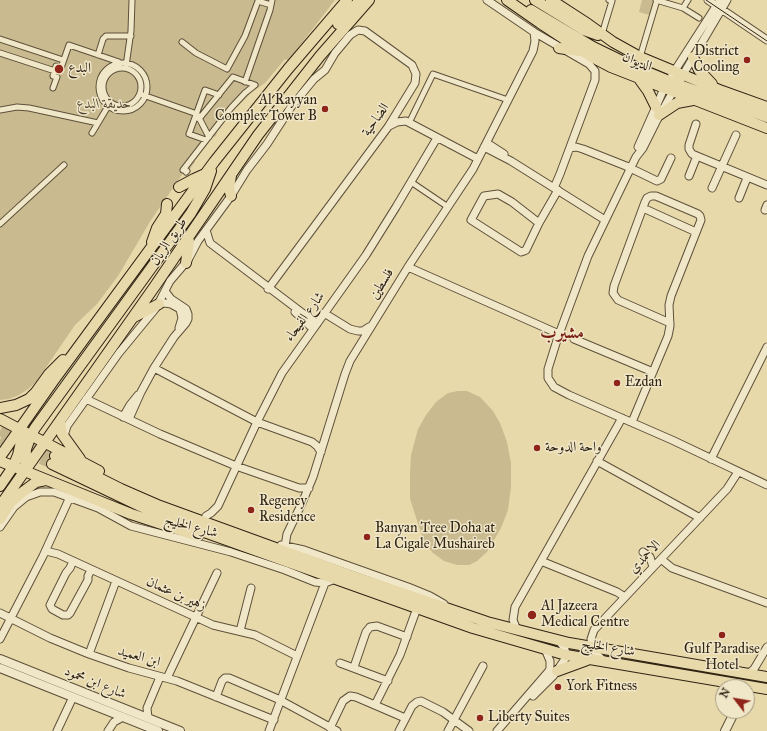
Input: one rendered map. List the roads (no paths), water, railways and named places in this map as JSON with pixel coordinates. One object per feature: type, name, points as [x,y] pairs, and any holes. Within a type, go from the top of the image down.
[{"type":"main road","points":[[326,24],[331,10],[338,0]]},
{"type":"main road","name":"طريق الريان","points":[[1,456],[76,350],[151,250],[214,162],[274,86],[347,0]]},
{"type":"main road","points":[[268,121],[284,95],[314,54],[360,0]]},
{"type":"main road","name":"طريق الريان","points":[[0,506],[134,317],[193,239],[231,174],[268,121],[341,31],[369,0]]},
{"type":"main road","points":[[341,31],[353,24],[375,0]]},
{"type":"main road","points":[[508,0],[536,13],[593,47],[619,60],[673,82],[767,116]]},
{"type":"main road","name":"الديوان","points":[[508,0],[540,23],[611,67],[638,78],[673,82],[722,91],[767,107]]},
{"type":"main road","points":[[535,0],[584,30],[594,34],[604,35]]},
{"type":"main road","name":"الديوان","points":[[551,0],[621,47],[640,57],[673,82],[693,100],[767,128]]},
{"type":"main road","points":[[559,48],[585,52]]},
{"type":"main road","points":[[693,58],[697,68],[703,75],[722,91]]},
{"type":"main road","points":[[638,78],[648,91],[658,111],[677,103],[693,100]]},
{"type":"main road","points":[[0,486],[22,454],[31,435],[74,373],[191,213],[205,189],[214,162]]},
{"type":"main road","points":[[179,188],[205,174]]},
{"type":"main road","points":[[231,174],[231,196]]},
{"type":"main road","points":[[151,250],[155,232],[167,212],[167,204]]},
{"type":"main road","points":[[186,263],[188,246],[193,239]]},
{"type":"main road","points":[[134,317],[159,304]]},
{"type":"main road","points":[[0,408],[16,405],[29,399],[59,363],[76,350]]},
{"type":"main road","name":"شارع الخليج","points":[[0,419],[129,486],[261,537],[281,547]]},
{"type":"main road","points":[[60,421],[60,428],[64,436],[83,462]]},
{"type":"main road","points":[[20,429],[25,471]]},
{"type":"main road","points":[[1,456],[22,454],[36,449],[45,442]]},
{"type":"main road","name":"شارع الخليج","points":[[1,456],[13,467],[161,524],[222,543],[240,544]]},
{"type":"main road","name":"شارع الخليج","points":[[715,681],[566,655],[473,628],[417,608],[330,581],[240,544],[152,511],[53,460],[140,498],[223,529],[281,547],[450,609],[517,630],[559,641],[767,676]]},
{"type":"main road","points":[[0,519],[11,502],[20,494],[36,482],[46,480]]},
{"type":"main road","points":[[557,671],[588,659]]},
{"type":"main road","name":"شارع الخليج","points":[[755,689],[767,689]]},
{"type":"street","points":[[126,66],[131,36],[132,0]]},
{"type":"street","points":[[487,0],[559,48],[589,64],[594,71],[595,78],[556,189],[526,250],[522,252],[471,220],[484,196],[498,194],[512,202],[539,223]]},
{"type":"street","points":[[604,35],[612,1],[609,0]]},
{"type":"street","points":[[640,57],[657,0],[683,8],[699,18]]},
{"type":"street","points":[[683,8],[688,0]]},
{"type":"street","points":[[708,0],[719,5],[767,40]]},
{"type":"street","points":[[728,0],[719,5],[673,82],[658,111],[643,148],[630,168],[578,281],[548,369],[549,381],[554,387],[767,485]]},
{"type":"street","points":[[182,42],[196,53],[227,69],[245,36],[258,1],[272,3],[245,82]]},
{"type":"street","points":[[673,82],[693,58],[719,5]]},
{"type":"street","name":"الضاحية","points":[[268,289],[388,126],[402,105],[417,77],[416,70],[410,64],[365,31],[358,30],[352,33],[338,49],[326,70],[318,76]]},
{"type":"street","name":"فلسطين","points":[[533,51],[535,42],[534,32]]},
{"type":"street","points":[[98,55],[103,39],[106,36],[131,36]]},
{"type":"street","points":[[0,39],[63,60]]},
{"type":"street","name":"فلسطين","points":[[281,547],[309,488],[350,361],[408,267],[478,159],[533,51],[538,44],[546,39]]},
{"type":"street","points":[[53,88],[57,77],[53,76],[54,71],[56,66],[61,68],[68,45],[119,62],[119,64],[126,66],[138,77],[143,95]]},
{"type":"street","points":[[0,53],[54,71]]},
{"type":"street","points":[[109,104],[101,81],[109,68],[119,64]]},
{"type":"street","points":[[101,81],[113,71],[126,66]]},
{"type":"street","points":[[408,122],[432,74],[508,100]]},
{"type":"street","name":"طريق الريان","points":[[193,239],[206,230],[231,196],[247,170],[274,135],[291,107],[318,76]]},
{"type":"street","points":[[186,172],[187,171],[184,170],[234,104],[255,85],[233,77],[199,119]]},
{"type":"street","points":[[208,138],[189,134],[205,90],[219,95]]},
{"type":"street","points":[[143,95],[196,114],[208,138]]},
{"type":"street","points":[[109,104],[127,106],[134,103],[143,95]]},
{"type":"street","points":[[92,133],[109,104]]},
{"type":"street","points":[[402,105],[402,113],[408,122],[478,159]]},
{"type":"street","points":[[0,110],[25,107],[98,123]]},
{"type":"street","points":[[388,126],[397,122],[408,122]]},
{"type":"street","points":[[696,124],[689,149],[692,154],[767,185]]},
{"type":"street","points":[[712,188],[736,135]]},
{"type":"street","name":"شارع الفيحاء","points":[[206,516],[212,513],[218,506],[257,422],[282,373],[370,249],[437,138]]},
{"type":"street","points":[[486,145],[501,152],[511,161],[605,220]]},
{"type":"street","points":[[570,148],[583,149],[659,181],[671,158]]},
{"type":"street","points":[[689,176],[697,156]]},
{"type":"street","points":[[0,224],[64,165]]},
{"type":"street","points":[[739,198],[748,178]]},
{"type":"street","points":[[411,182],[448,207]]},
{"type":"street","points":[[632,422],[668,336],[670,323],[669,310],[671,296],[701,218],[696,213],[654,196],[648,198],[643,208],[614,286],[613,293],[618,300],[670,323]]},
{"type":"street","points":[[643,208],[696,232]]},
{"type":"street","points":[[206,230],[210,243]]},
{"type":"street","points":[[193,239],[210,243],[284,300],[291,309],[315,326]]},
{"type":"street","name":"طريق الريان","points":[[64,436],[68,426],[86,399],[124,346],[159,304],[172,278],[186,263]]},
{"type":"street","points":[[408,267],[559,334]]},
{"type":"street","points":[[126,418],[154,368],[187,321],[187,311],[184,307],[171,299],[165,291]]},
{"type":"street","points":[[159,304],[171,304],[180,309],[182,318],[178,332]]},
{"type":"street","points":[[324,313],[350,329],[358,336],[361,344]]},
{"type":"street","points":[[350,329],[360,332],[366,330],[377,318]]},
{"type":"street","points":[[574,339],[653,372]]},
{"type":"street","points":[[712,459],[767,347]]},
{"type":"street","points":[[154,368],[257,422],[309,441],[321,450]]},
{"type":"street","points":[[86,399],[236,466],[299,488],[309,488]]},
{"type":"street","points":[[517,630],[513,620],[514,610],[622,418]]},
{"type":"street","points":[[597,461],[700,518]]},
{"type":"street","name":"الاحمدي","points":[[592,647],[591,639],[594,630],[727,489],[738,472]]},
{"type":"street","name":"شارع الخليج","points":[[0,527],[14,507],[30,494],[54,492],[98,508],[131,526],[231,552],[285,570],[315,582],[330,581]]},
{"type":"street","points":[[0,639],[12,619],[46,551],[70,497]]},
{"type":"street","name":"زهير بن عثمان","points":[[46,551],[55,553],[94,570],[116,582],[217,627],[255,635],[297,656]]},
{"type":"street","points":[[643,552],[650,557],[661,559],[672,568],[767,603]]},
{"type":"street","points":[[650,557],[653,567]]},
{"type":"street","points":[[71,560],[70,568],[50,605],[53,610],[65,615],[70,613],[88,580],[92,578],[94,570]]},
{"type":"street","points":[[541,561],[626,597]]},
{"type":"street","points":[[137,714],[147,708],[217,573]]},
{"type":"street","points":[[269,731],[282,701],[318,601],[330,581]]},
{"type":"street","points":[[88,654],[116,582]]},
{"type":"street","points":[[315,582],[318,590],[318,601]]},
{"type":"street","points":[[240,631],[251,588]]},
{"type":"street","points":[[375,705],[388,681],[407,637],[417,608]]},
{"type":"street","name":"ابن العميد","points":[[0,613],[50,638],[88,654],[116,664],[163,677],[274,720]]},
{"type":"street","points":[[354,667],[365,634],[370,626],[377,626],[407,637]]},
{"type":"street","points":[[512,714],[518,711],[563,663],[566,655],[565,649],[559,641]]},
{"type":"street","points":[[592,647],[596,654],[606,662]]},
{"type":"street","points":[[748,674],[760,660],[767,647]]},
{"type":"street","points":[[497,731],[512,714],[515,708],[548,672],[550,661],[545,649]]},
{"type":"street","name":"شارع ابن محمود","points":[[0,659],[180,731]]},
{"type":"street","points":[[760,660],[761,670],[767,676]]},
{"type":"street","points":[[340,663],[388,681]]},
{"type":"street","points":[[448,731],[483,666]]},
{"type":"street","name":"شارع ابن محمود","points":[[0,668],[158,731]]},
{"type":"street","points":[[216,697],[222,680],[227,678],[282,701],[334,729],[343,701],[348,697],[354,696],[404,720]]},
{"type":"street","points":[[57,731],[73,697]]},
{"type":"street","points":[[399,731],[414,704],[421,701],[437,708],[469,731]]},
{"type":"street","points":[[147,708],[148,718]]},
{"type":"street","points":[[108,711],[110,717],[109,729]]},
{"type":"street","points":[[109,729],[116,720],[123,717]]},
{"type":"street","points":[[725,731],[730,719]]},
{"type":"tunnel","points":[[0,431],[55,456]]},
{"type":"tunnel","points":[[0,440],[52,464]]},
{"type":"tram line","points":[[706,0],[767,41]]},
{"type":"place","name":"District Cooling","points":[[747,60]]},
{"type":"place","name":"البدع","points":[[59,69]]},
{"type":"place","name":"Al Rayyan Complex Tower B","points":[[325,109]]},
{"type":"place","name":"Ezdan","points":[[617,383]]},
{"type":"place","name":"واحة الدوحة","points":[[537,448]]},
{"type":"place","name":"Regency Residence","points":[[251,510]]},
{"type":"place","name":"Banyan Tree Doha at La Cigale Mushaireb","points":[[367,537]]},
{"type":"place","name":"Al Jazeera Medical Centre","points":[[532,615]]},
{"type":"place","name":"Gulf Paradise Hotel","points":[[722,635]]},
{"type":"place","name":"York Fitness","points":[[558,687]]},
{"type":"place","name":"Liberty Suites","points":[[480,718]]},
{"type":"district","name":"مشيرب","points":[[562,334]]},
{"type":"park label","name":"حديقة البدع","points":[[104,105]]}]
